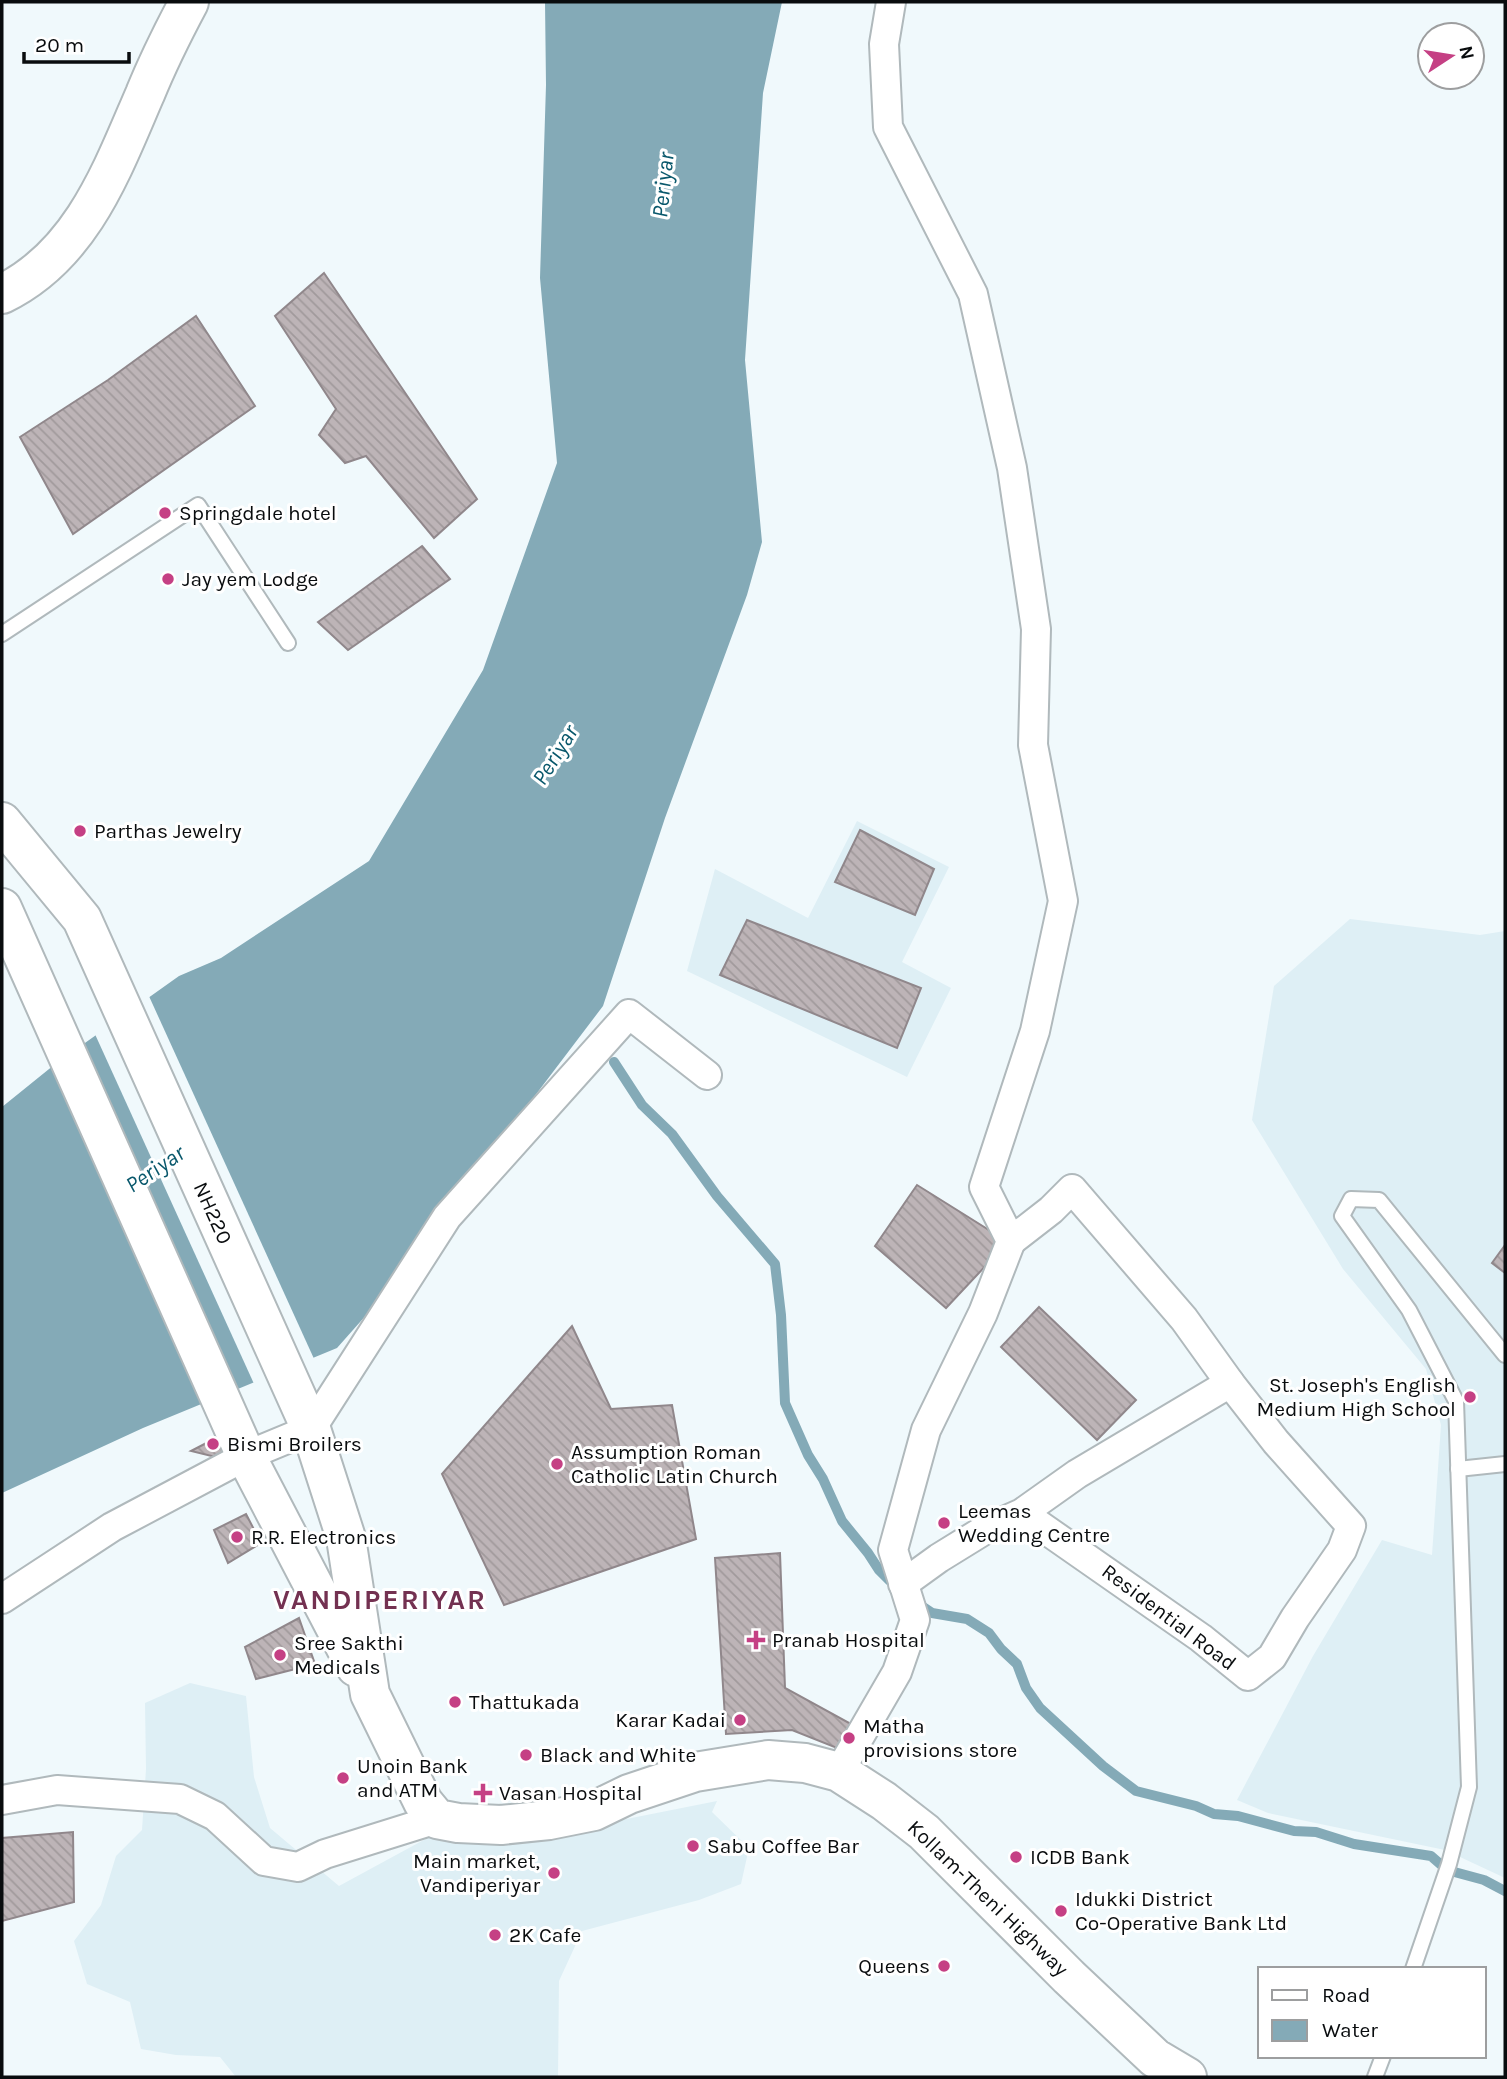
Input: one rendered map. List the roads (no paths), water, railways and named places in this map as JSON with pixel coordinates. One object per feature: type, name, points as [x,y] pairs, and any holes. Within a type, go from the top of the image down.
[{"type":"main road","points":[[2,294],[19,286],[57,255],[103,190],[162,54],[189,2]]},
{"type":"main road","name":"NH220","points":[[2,822],[82,919],[311,1429]]},
{"type":"main road","points":[[2,908],[246,1456],[423,1802],[437,1819]]},
{"type":"main road","points":[[311,1429],[346,1538],[370,1694]]},
{"type":"main road","name":"Kollam-Theni Highway","points":[[437,1819],[501,1825],[549,1820],[594,1811],[629,1794],[695,1772],[768,1760],[805,1763],[839,1772],[884,1801],[924,1832],[1155,2059],[1187,2077]]},
{"type":"street","points":[[891,2],[884,44],[888,127],[974,294],[1012,468],[1037,629],[1033,745],[1063,901],[1035,1031],[984,1187],[1011,1241]]},
{"type":"street","points":[[2,1599],[112,1528],[246,1456],[311,1429],[447,1217],[629,1014],[707,1074]]},
{"type":"street","points":[[839,1772],[897,1672],[915,1620],[903,1584],[892,1550],[926,1430],[983,1314],[1011,1241],[1073,1189],[1184,1320],[1230,1383],[1077,1474],[1022,1513],[986,1529],[903,1584]]},
{"type":"street","name":"Residential Road","points":[[1022,1513],[1201,1638],[1248,1676],[1272,1657],[1295,1618],[1342,1550],[1351,1526],[1276,1442],[1230,1383]]},
{"type":"street","points":[[2,1800],[57,1790],[180,1799],[215,1816],[264,1861],[298,1867],[325,1854],[437,1819]]},
{"type":"lane","points":[[2,634],[198,505],[288,643]]},
{"type":"lane","points":[[1414,1967],[1450,1864],[1469,1787],[1457,1401],[1409,1310],[1342,1216],[1351,1199],[1379,1200],[1505,1356]]},
{"type":"lane","points":[[1458,1469],[1505,1464]]},
{"type":"lane","points":[[1376,2077],[1382,2058]]},
{"type":"water","name":"Periyar","points":[[545,2],[782,2],[763,93],[745,360],[762,542],[747,595],[665,818],[603,1006],[384,1295],[337,1348],[143,1428],[2,1493],[2,1107],[54,1065],[179,976],[221,958],[369,861],[483,670],[557,463],[540,278],[546,85]]},
{"type":"waterway","points":[[614,1062],[642,1105],[672,1134],[717,1196],[775,1264],[781,1315],[785,1403],[842,1521],[890,1581]]},
{"type":"waterway","points":[[917,1603],[932,1613],[967,1619],[989,1633],[1017,1664],[1026,1688],[1040,1708],[1103,1766],[1136,1791],[1196,1806],[1214,1814],[1238,1816],[1294,1831],[1316,1832],[1354,1844],[1431,1856],[1447,1870],[1484,1880],[1505,1891]]},
{"type":"place","name":"Springdale hotel","points":[[165,513]]},
{"type":"place","name":"Jay yem Lodge","points":[[168,579]]},
{"type":"place","name":"Parthas Jewelry","points":[[80,831]]},
{"type":"place","name":"St. Joseph's English Medium High School","points":[[1470,1397]]},
{"type":"place","name":"Bismi Broilers","points":[[213,1444]]},
{"type":"place","name":"Assumption Roman Catholic Latin Church","points":[[557,1464]]},
{"type":"place","name":"Leemas Wedding Centre","points":[[944,1523]]},
{"type":"place","name":"R.R. Electronics","points":[[237,1537]]},
{"type":"place","name":"Pranab Hospital","points":[[756,1640]]},
{"type":"place","name":"Sree Sakthi Medicals","points":[[280,1655]]},
{"type":"place","name":"Thattukada","points":[[455,1702]]},
{"type":"place","name":"Karar Kadai","points":[[740,1720]]},
{"type":"place","name":"Matha provisions store","points":[[849,1738]]},
{"type":"place","name":"Black and White","points":[[526,1755]]},
{"type":"place","name":"Unoin Bank and ATM","points":[[343,1778]]},
{"type":"place","name":"Vasan Hospital","points":[[483,1793]]},
{"type":"place","name":"Sabu Coffee Bar","points":[[693,1846]]},
{"type":"place","name":"ICDB Bank","points":[[1016,1857]]},
{"type":"place","name":"Main market, Vandiperiyar","points":[[554,1873]]},
{"type":"place","name":"Idukki District Co-Operative Bank Ltd","points":[[1061,1911]]},
{"type":"place","name":"2K Cafe","points":[[495,1935]]},
{"type":"place","name":"Queens","points":[[944,1966]]},
{"type":"district","name":"VANDIPERIYAR","points":[[380,1599]]}]
